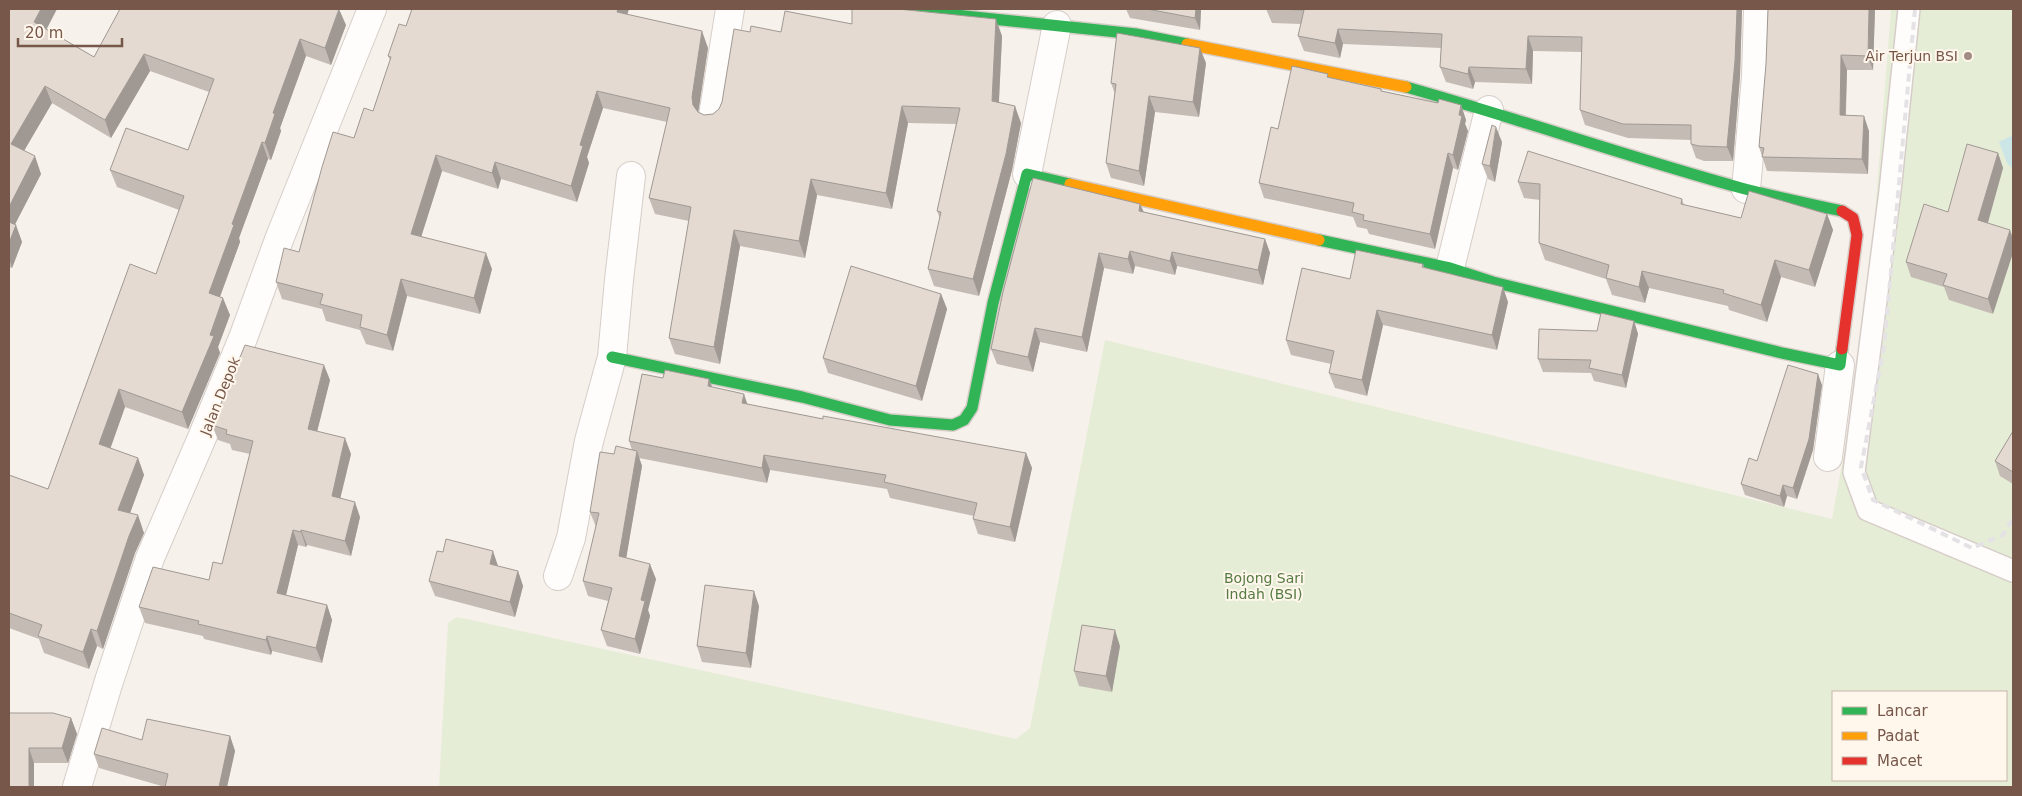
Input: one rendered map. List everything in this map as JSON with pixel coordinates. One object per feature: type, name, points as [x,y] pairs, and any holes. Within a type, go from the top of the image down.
[{"type":"street","name":"Jalan Depok","points":[[77,787],[109,681],[150,558],[202,440],[243,338],[280,237],[372,9]]},
{"type":"street","points":[[713,116],[730,9]]},
{"type":"street","points":[[898,9],[1136,34],[1404,86],[1746,189],[1845,212],[1854,218],[1858,235],[1828,457]]},
{"type":"street","points":[[1746,189],[1756,77],[1758,9]]},
{"type":"street","points":[[612,357],[802,397],[890,420],[953,425],[964,420],[972,408],[993,303],[1027,174],[1057,25]]},
{"type":"street","points":[[1450,268],[1488,110]]},
{"type":"street","points":[[1027,174],[1139,201],[1450,268],[1492,282],[1782,353],[1840,365]]},
{"type":"street","points":[[558,576],[571,538],[589,441],[612,357],[631,176]]},
{"type":"lane","points":[[1909,9],[1890,192],[1854,472],[1868,510],[2013,571]]},
{"type":"green space","name":"Bojong Sari Indah (BSI)","points":[[1891,9],[2013,9],[2013,787],[439,787],[448,623],[457,617],[1016,739],[1030,728],[1105,340],[1832,519],[1866,331]]},
{"type":"water","points":[[2013,135],[2013,169],[2007,163],[1999,142]]},
{"type":"building","points":[[9,9],[41,9],[34,22],[94,57],[120,9],[339,9],[325,48],[300,39],[273,113],[275,114],[265,143],[262,142],[209,293],[223,298],[210,335],[214,336],[182,412],[119,389],[99,444],[138,458],[118,510],[138,515],[97,631],[91,629],[83,652],[38,636],[42,625],[9,613],[9,475],[48,489],[130,264],[156,274],[184,196],[110,170],[126,128],[188,150],[214,79],[144,54],[105,120],[45,86],[11,144],[35,156],[9,207]]},
{"type":"building","points":[[412,9],[618,9],[617,12],[702,31],[692,97],[693,105],[698,112],[704,115],[713,114],[719,109],[722,102],[734,29],[750,32],[751,26],[781,32],[785,11],[852,24],[852,9],[898,9],[996,19],[992,101],[1015,106],[1006,154],[973,279],[928,269],[941,212],[937,211],[960,108],[902,106],[886,193],[811,179],[799,241],[734,230],[714,347],[669,338],[691,207],[649,198],[670,108],[597,91],[580,145],[583,146],[571,186],[495,162],[492,173],[436,155],[411,234],[486,253],[474,298],[401,279],[387,335],[360,327],[362,315],[320,304],[323,294],[276,282],[284,248],[299,252],[333,132],[354,138],[364,108],[373,111],[391,57],[388,56],[399,24],[406,26]]},
{"type":"building","points":[[1147,9],[1196,9],[1195,18]]},
{"type":"building","points":[[1271,9],[1737,9],[1735,61],[1727,147],[1691,144],[1691,125],[1623,124],[1580,110],[1582,37],[1528,36],[1526,69],[1469,67],[1468,74],[1440,67],[1442,34],[1338,29],[1335,43],[1298,36],[1304,10]]},
{"type":"building","points":[[1768,9],[1869,9],[1868,56],[1841,55],[1840,115],[1864,116],[1862,159],[1762,157],[1764,148],[1759,147],[1766,64]]},
{"type":"building","points":[[1117,33],[1200,48],[1193,102],[1149,96],[1139,171],[1106,163],[1116,84],[1111,83]]},
{"type":"building","points":[[1292,66],[1328,74],[1327,77],[1381,89],[1381,91],[1438,103],[1439,99],[1461,105],[1459,115],[1462,116],[1453,155],[1448,153],[1430,234],[1363,220],[1364,215],[1352,212],[1354,203],[1259,183],[1271,127],[1278,129]]},
{"type":"building","points":[[1492,125],[1496,127],[1490,166],[1482,164]]},
{"type":"building","points":[[1967,144],[1998,153],[1978,220],[2010,230],[1988,299],[1943,285],[1947,274],[1906,262],[1924,204],[1948,212]]},
{"type":"building","points":[[1528,151],[1682,199],[1681,204],[1741,218],[1749,191],[1827,214],[1809,270],[1775,260],[1761,305],[1723,293],[1724,290],[1642,271],[1639,287],[1606,278],[1609,265],[1539,243],[1540,184],[1518,182]]},
{"type":"building","points":[[1033,178],[1140,204],[1139,211],[1265,239],[1258,270],[1172,252],[1170,261],[1130,251],[1128,259],[1099,253],[1082,337],[1035,328],[1028,357],[991,349],[1003,292]]},
{"type":"building","points":[[9,222],[16,225],[9,243]]},
{"type":"building","points":[[1356,250],[1423,264],[1422,267],[1503,287],[1492,335],[1377,310],[1362,380],[1329,373],[1334,351],[1286,340],[1302,268],[1350,279]]},
{"type":"building","points":[[851,266],[941,294],[916,386],[823,358]]},
{"type":"building","points":[[1601,313],[1634,321],[1622,375],[1589,368],[1591,360],[1538,359],[1539,329],[1597,331]]},
{"type":"building","points":[[245,345],[324,365],[308,429],[345,438],[332,496],[355,502],[345,541],[301,530],[301,532],[293,530],[277,593],[327,605],[316,648],[267,636],[266,640],[198,624],[199,621],[139,607],[153,567],[209,580],[213,562],[222,564],[253,441],[226,434],[227,430],[212,425]]},
{"type":"building","points":[[1788,365],[1818,374],[1809,439],[1793,488],[1783,485],[1780,496],[1741,484],[1749,458],[1757,461]]},
{"type":"building","points":[[665,370],[709,379],[708,386],[744,394],[742,403],[823,419],[823,416],[1026,453],[1010,527],[973,519],[977,503],[884,482],[886,475],[764,455],[762,468],[629,441],[642,374],[663,378]]},
{"type":"building","points":[[2013,431],[2013,472],[1995,461]]},
{"type":"building","points":[[616,446],[637,451],[619,556],[650,564],[641,600],[645,601],[635,639],[601,630],[612,588],[583,581],[599,513],[590,512],[600,452],[614,454]]},
{"type":"building","points":[[446,539],[493,551],[490,564],[518,571],[510,602],[429,581],[437,551],[443,552]]},
{"type":"building","points":[[705,585],[754,591],[746,653],[697,646]]},
{"type":"building","points":[[1082,625],[1115,630],[1106,676],[1074,671]]},
{"type":"building","points":[[9,713],[53,713],[71,718],[62,748],[29,748],[29,787],[9,787]]},
{"type":"building","points":[[147,719],[230,736],[219,787],[165,787],[168,774],[94,754],[102,728],[142,740]]},
{"type":"railway","points":[[1915,9],[1884,347],[1861,467],[1873,500],[1972,548],[2003,535],[2013,518]]},
{"type":"traffic: fast","points":[[898,9],[1136,34],[1187,44]]},
{"type":"traffic: fast","points":[[1406,87],[1702,177],[1757,192],[1842,211]]},
{"type":"traffic: fast","points":[[612,357],[802,397],[890,420],[953,425],[964,420],[972,408],[993,303],[1027,174],[1070,184]]},
{"type":"traffic: fast","points":[[1319,240],[1450,268],[1493,282],[1782,353],[1840,365],[1842,349]]},
{"type":"traffic: slow","points":[[1187,44],[1406,87]]},
{"type":"traffic: slow","points":[[1070,184],[1319,240]]},
{"type":"traffic: jam","points":[[1842,211],[1853,218],[1857,235],[1842,349]]},
{"type":"place","name":"Air Terjun BSI","points":[[1968,56]]}]
